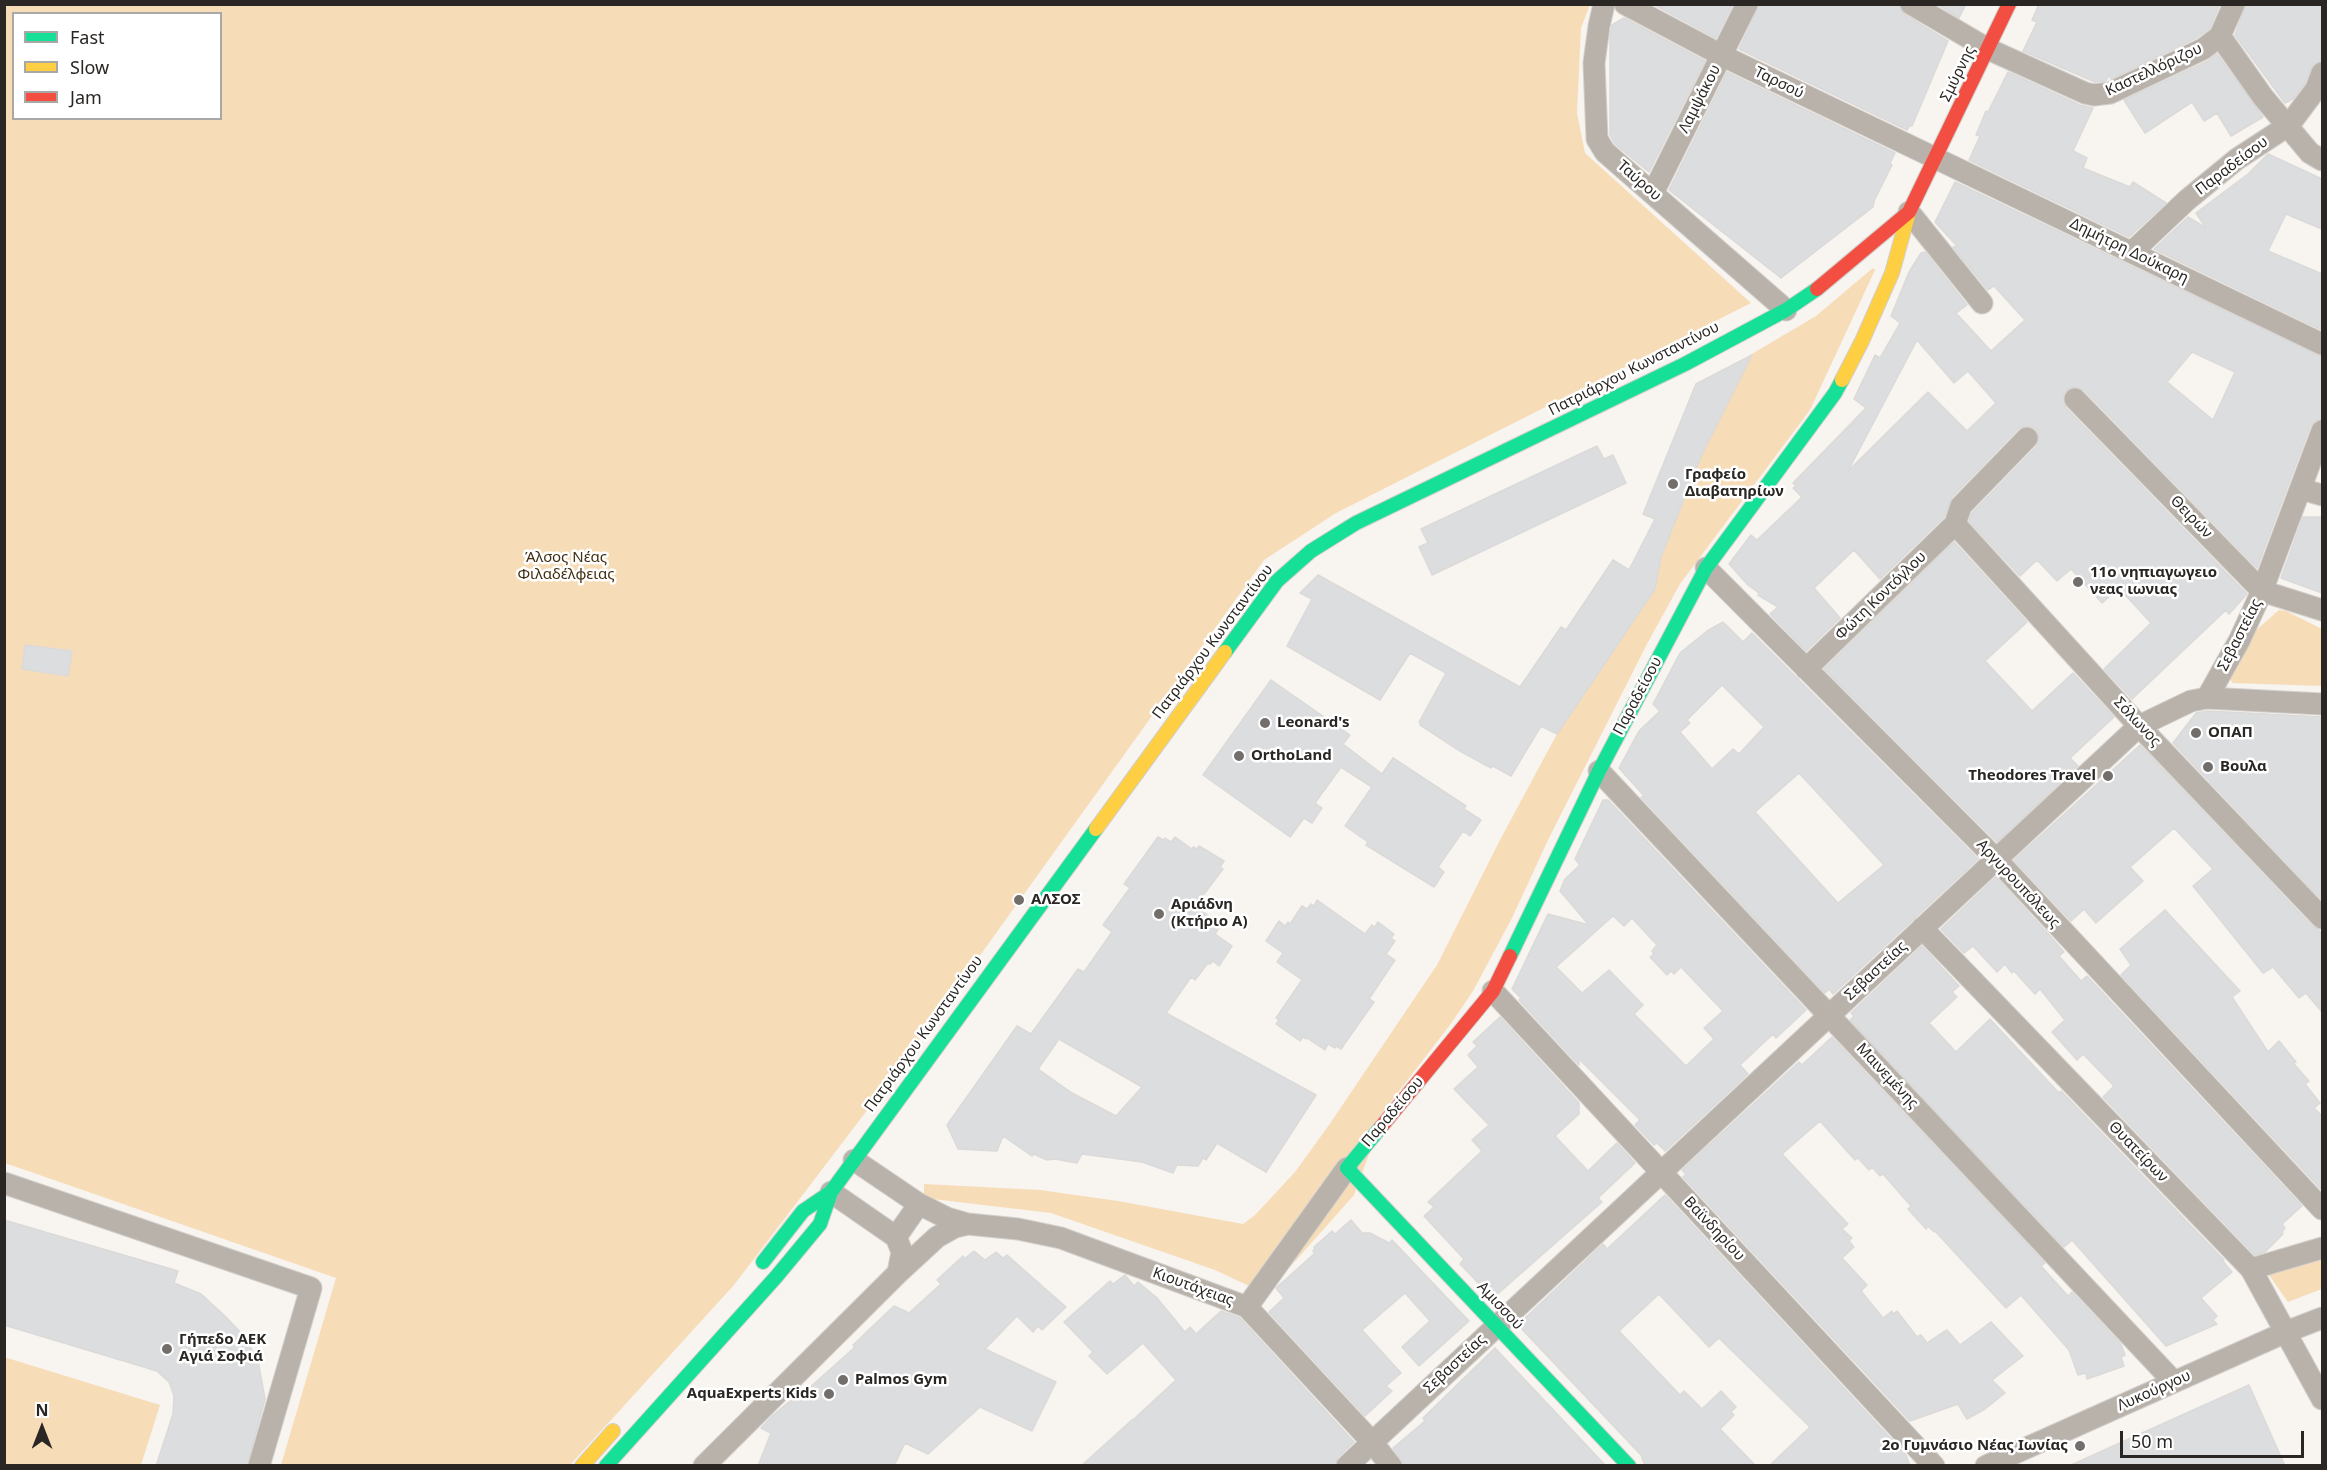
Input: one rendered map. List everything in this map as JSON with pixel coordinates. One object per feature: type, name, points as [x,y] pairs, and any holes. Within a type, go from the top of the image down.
[{"type":"main road","name":"Σμύρνης","points":[[1935,157],[2010,4]]},
{"type":"main road","name":"Πατριάρχου Κωνσταντίνου","points":[[606,1466],[820,1224],[831,1192],[1262,600],[1292,566],[1327,540],[1356,523],[1664,374],[1786,310],[1828,281],[1909,212],[1935,157]]},
{"type":"main road","name":"Παραδείσου","points":[[1347,1168],[1493,992],[1599,771],[1706,568],[1829,404],[1862,341],[1892,273],[1909,212]]},
{"type":"main road","name":"Αμισσού","points":[[1347,1168],[1629,1466]]},
{"type":"main road","name":"Πατριάρχου Κωνσταντίνου","points":[[753,1274],[803,1211],[831,1192]]},
{"type":"main road","points":[[582,1466],[621,1422]]},
{"type":"street","name":"Ταύρου","points":[[1604,4],[1594,63],[1597,139],[1605,152],[1786,310]]},
{"type":"street","name":"Ταρσού","points":[[1625,4],[1723,56],[1935,157]]},
{"type":"street","name":"Λαμψάκου","points":[[1653,193],[1747,4]]},
{"type":"street","name":"Καστελλόριζου","points":[[1911,4],[1988,49],[2085,93],[2103,95],[2203,49],[2220,36],[2234,4]]},
{"type":"street","points":[[2220,36],[2263,97],[2289,125],[2310,153],[2322,160]]},
{"type":"street","name":"Παραδείσου","points":[[2132,252],[2179,207],[2229,166],[2289,125],[2316,89],[2322,73]]},
{"type":"street","name":"Δημήτρη Δούκαρη","points":[[1935,157],[2322,344]]},
{"type":"street","points":[[1909,212],[1982,303]]},
{"type":"street","name":"Θειρών","points":[[2075,399],[2262,591],[2322,610]]},
{"type":"street","name":"Σεβαστείας","points":[[1347,1466],[2139,726],[2191,701],[2206,698],[2239,641],[2262,591],[2322,431]]},
{"type":"street","name":"Φώτη Κοντόγλου","points":[[1806,669],[1955,524],[1961,506],[2027,438]]},
{"type":"street","points":[[2301,489],[2322,495]]},
{"type":"street","name":"Σόλωνος","points":[[1955,524],[2139,726],[2322,918]]},
{"type":"street","name":"Αργυρουπόλεως","points":[[1706,568],[1996,859],[2322,1209]]},
{"type":"street","points":[[2206,698],[2322,704]]},
{"type":"street","name":"Μαινεμένης","points":[[1599,771],[2174,1382]]},
{"type":"street","name":"Θυατείρων","points":[[1922,928],[2251,1269],[2322,1399]]},
{"type":"street","name":"Βαϊνδηρίου","points":[[1493,992],[1934,1466]]},
{"type":"street","name":"Κιουτάχειας","points":[[854,1160],[919,1204],[948,1218],[968,1224],[1018,1229],[1061,1238],[1247,1307],[1372,1442],[1391,1466]]},
{"type":"street","points":[[1247,1307],[1347,1168]]},
{"type":"street","points":[[4,1183],[311,1288],[259,1466]]},
{"type":"street","points":[[831,1192],[896,1237],[902,1252],[897,1273]]},
{"type":"street","points":[[896,1237],[919,1204]]},
{"type":"street","name":"Κιουτάχειας","points":[[704,1466],[897,1273],[937,1237],[955,1227],[968,1224]]},
{"type":"street","points":[[2251,1269],[2322,1248]]},
{"type":"street","name":"Λυκούργου","points":[[1986,1466],[2322,1318]]},
{"type":"green space","name":"Άλσος Νέας Φιλαδέλφειας","points":[[5,5],[1590,5],[1581,28],[1577,113],[1585,153],[1751,303],[1336,513],[1264,560],[897,1071],[734,1285],[570,1465],[281,1465],[336,1278],[5,1163]]},
{"type":"green space","points":[[1873,268],[1875,270],[1810,410],[1680,584],[1647,644],[1548,840],[1512,918],[1473,991],[1450,1025],[1386,1108],[1354,1195],[1266,1294],[1215,1270],[1051,1213],[924,1198],[924,1184],[1040,1190],[1118,1201],[1243,1224],[1255,1215],[1295,1172],[1437,965],[1557,734],[1655,589],[1661,556],[1735,364],[1816,316]]},
{"type":"green space","points":[[2279,610],[2286,611],[2322,629],[2322,686],[2232,683],[2227,669],[2229,654]]},
{"type":"green space","points":[[2322,1258],[2322,1289],[2288,1302],[2269,1275]]},
{"type":"green space","points":[[4,1357],[160,1405],[141,1465],[5,1465]]},
{"type":"building","points":[[1653,4],[1733,4],[1716,38]]},
{"type":"building","points":[[1760,4],[1898,4],[1905,15],[1948,41],[1912,126],[1910,125],[1907,130],[1739,49]]},
{"type":"building","points":[[1937,4],[1966,4],[1959,18]]},
{"type":"building","points":[[2039,4],[2220,4],[2210,28],[2196,38],[2111,79],[2109,75],[2106,81],[2095,82],[2023,51],[2037,22],[2032,20]]},
{"type":"building","points":[[2246,4],[2322,4],[2322,61],[2313,64],[2305,83],[2293,99],[2285,103],[2235,35]]},
{"type":"building","points":[[1624,18],[1705,61],[1649,172],[1615,144],[1610,135],[1610,36],[1612,25]]},
{"type":"building","points":[[2217,54],[2263,117],[2231,136],[2217,113],[2204,121],[2192,102],[2145,133],[2124,100],[2208,61]]},
{"type":"building","points":[[1727,72],[1895,153],[1873,207],[1781,278],[1669,190]]},
{"type":"building","points":[[2008,72],[2080,105],[2093,108],[2073,151],[2087,158],[2083,168],[2130,187],[2133,182],[2166,203],[2129,237],[1969,160],[1980,136],[1976,135],[1986,111],[1988,112]]},
{"type":"building","points":[[2268,154],[2322,179],[2322,229],[2286,214],[2268,251],[2322,274],[2322,330],[2154,249],[2188,217],[2206,228],[2196,213],[2248,174]]},
{"type":"building","points":[[1955,182],[2322,357],[2322,419],[2314,421],[2310,427],[2257,568],[2084,390],[2072,387],[2063,395],[2066,408],[2247,594],[2229,614],[2226,610],[2132,699],[2104,669],[2151,623],[2119,588],[2102,603],[2071,569],[2057,581],[2037,560],[2020,576],[1969,521],[1972,513],[2037,446],[2039,435],[2031,426],[2018,429],[1952,497],[1944,517],[1880,579],[1854,550],[1814,588],[1840,618],[1806,651],[1770,614],[1778,607],[1758,595],[1759,593],[1748,585],[1729,564],[1751,535],[1757,540],[1802,497],[1793,488],[1796,486],[1793,483],[1866,408],[1854,399],[1875,355],[1880,358],[1900,323],[1891,316],[1909,272],[1921,253],[1925,252],[1967,305],[1956,313],[1991,351],[2025,320],[1994,286],[1988,290],[1953,247],[1957,246],[1935,222]],"holes":[[[1917,340],[1954,383],[1968,371],[1996,403],[1967,431],[1928,392],[1848,471]],[[2192,352],[2235,372],[2213,420],[2167,382]]]},
{"type":"building","points":[[1752,355],[1702,454],[1661,557],[1655,589],[1557,734],[1541,726],[1511,776],[1460,751],[1420,725],[1419,722],[1446,673],[1410,653],[1380,700],[1287,646],[1312,599],[1300,593],[1318,575],[1520,687],[1561,627],[1566,630],[1613,560],[1629,570],[1655,519],[1643,514],[1696,384]]},
{"type":"building","points":[[1597,446],[1604,459],[1613,455],[1626,483],[1432,575],[1419,547],[1428,543],[1421,529]]},
{"type":"building","points":[[2303,517],[2322,517],[2322,593],[2281,578]]},
{"type":"building","points":[[1954,542],[2027,622],[1985,661],[2032,711],[2073,673],[2114,717],[2070,758],[2078,766],[1997,842],[1824,669]]},
{"type":"building","points":[[1723,622],[1743,642],[1752,633],[1978,859],[1833,994],[1829,989],[1825,993],[1641,797],[1645,797],[1619,768],[1639,731],[1660,711],[1653,704],[1680,653],[1707,631]],"holes":[[[1722,685],[1764,727],[1739,754],[1733,749],[1712,769],[1680,732],[1690,723],[1687,720]],[[1799,773],[1884,865],[1838,903],[1755,812]]]},
{"type":"building","points":[[25,645],[72,651],[68,676],[22,669]]},
{"type":"building","points":[[1271,680],[1350,735],[1343,744],[1382,774],[1393,758],[1466,806],[1464,809],[1481,820],[1470,836],[1463,831],[1438,867],[1444,872],[1434,887],[1366,845],[1368,842],[1345,826],[1372,787],[1341,767],[1315,803],[1322,808],[1312,823],[1304,818],[1290,837],[1203,775]]},
{"type":"building","points":[[2208,711],[2322,717],[2322,900],[2173,743],[2196,713]]},
{"type":"building","points":[[2140,745],[2313,927],[2319,930],[2322,936],[2322,1012],[2306,993],[2299,998],[2273,967],[2263,973],[2193,886],[2213,869],[2174,828],[2130,867],[2143,881],[2096,923],[2084,909],[2071,921],[2014,860]]},
{"type":"building","points":[[1603,800],[1608,800],[1806,1010],[1776,1038],[1773,1034],[1740,1065],[1748,1074],[1665,1151],[1657,1143],[1654,1145],[1635,1125],[1640,1120],[1579,1059],[1579,1065],[1519,1000],[1521,998],[1512,989],[1548,914],[1589,925],[1560,891],[1565,879],[1580,865],[1575,859]],"holes":[[[1613,916],[1624,926],[1632,918],[1657,945],[1652,951],[1654,954],[1650,957],[1667,975],[1671,971],[1674,974],[1681,967],[1723,1011],[1704,1028],[1714,1039],[1686,1066],[1634,1014],[1643,1005],[1609,970],[1582,993],[1556,967]]]},
{"type":"building","points":[[1158,837],[1171,842],[1175,837],[1192,849],[1193,847],[1197,849],[1199,846],[1224,861],[1220,867],[1223,869],[1195,906],[1221,925],[1215,934],[1232,946],[1219,966],[1213,961],[1208,963],[1195,980],[1191,977],[1166,1013],[1316,1095],[1266,1172],[1217,1143],[1206,1160],[1203,1158],[1198,1166],[1177,1165],[1173,1173],[1142,1162],[1082,1154],[1077,1163],[1047,1160],[1034,1154],[1032,1156],[1003,1136],[997,1151],[958,1149],[947,1125],[1017,1026],[1031,1034],[1078,969],[1084,972],[1112,932],[1103,925],[1130,888],[1124,884]],"holes":[[[1059,1039],[1142,1087],[1116,1116],[1072,1093],[1038,1069]]]},
{"type":"building","points":[[1996,877],[2064,952],[2059,956],[2081,981],[2087,976],[2302,1206],[2282,1224],[2285,1228],[2283,1234],[2265,1252],[2255,1255],[2103,1097],[2114,1086],[2083,1054],[2077,1060],[2052,1032],[2065,1020],[2040,989],[2035,994],[2005,964],[1997,972],[1973,946],[1964,953],[1941,929]]},
{"type":"building","points":[[1317,900],[1365,934],[1372,925],[1375,927],[1378,922],[1394,934],[1391,938],[1395,941],[1386,954],[1395,960],[1369,999],[1374,1002],[1341,1049],[1328,1044],[1325,1050],[1303,1037],[1300,1041],[1276,1024],[1279,1020],[1276,1018],[1302,980],[1277,962],[1283,953],[1266,941],[1279,921],[1285,926],[1288,922],[1290,924],[1302,906],[1307,909],[1311,904],[1314,906]]},
{"type":"building","points":[[2165,910],[2240,991],[2232,997],[2268,1052],[2279,1041],[2296,1062],[2293,1063],[2309,1081],[2305,1084],[2320,1103],[2314,1108],[2322,1116],[2321,1189],[2121,975],[2131,965],[2120,949]]},
{"type":"building","points":[[1922,946],[1959,986],[1952,992],[1957,997],[1929,1023],[1956,1052],[1990,1019],[2059,1093],[2061,1091],[2224,1260],[2222,1260],[2232,1272],[2201,1298],[2217,1316],[2213,1320],[2217,1324],[2166,1346],[2072,1240],[2064,1247],[1850,1020],[1854,1016],[1851,1013]]},
{"type":"building","points":[[1500,1017],[1579,1103],[1579,1114],[1555,1136],[1588,1171],[1617,1143],[1635,1163],[1598,1198],[1602,1202],[1493,1298],[1460,1264],[1464,1259],[1424,1216],[1434,1207],[1428,1202],[1482,1151],[1472,1140],[1489,1125],[1454,1089],[1478,1067],[1468,1055],[1477,1046],[1473,1042]]},
{"type":"building","points":[[1832,1037],[2045,1263],[2041,1266],[2068,1296],[2072,1292],[2121,1344],[2125,1355],[2121,1357],[2124,1366],[2087,1379],[2086,1373],[2078,1375],[2069,1350],[2021,1295],[2006,1308],[1935,1231],[1928,1226],[1926,1229],[1908,1209],[1911,1206],[1883,1174],[1880,1176],[1872,1167],[1869,1170],[1858,1158],[1855,1160],[1820,1121],[1782,1154],[1848,1224],[1842,1229],[1852,1238],[1849,1241],[1854,1247],[1842,1258],[1867,1285],[1861,1291],[1883,1318],[1892,1311],[1893,1314],[1897,1311],[1917,1337],[1921,1335],[1927,1343],[1947,1330],[1960,1345],[1991,1322],[2023,1356],[1992,1380],[2005,1393],[1985,1409],[1967,1419],[1958,1404],[1910,1421],[1683,1177],[1686,1174],[1682,1170],[1799,1062],[1802,1065]]},
{"type":"building","points":[[1665,1195],[1906,1455],[1910,1466],[1769,1466],[1810,1427],[1719,1338],[1709,1347],[1659,1294],[1619,1331],[1680,1395],[1684,1391],[1702,1409],[1721,1391],[1736,1407],[1731,1412],[1734,1415],[1720,1429],[1756,1466],[1645,1466],[1641,1455],[1518,1325],[1603,1244],[1607,1249]]},
{"type":"building","name":"Γήπεδο ΑΕΚ Αγιά Σοφιά","points":[[4,1220],[178,1271],[174,1283],[201,1294],[225,1316],[244,1336],[258,1361],[265,1399],[247,1466],[156,1466],[173,1414],[174,1396],[169,1382],[157,1371],[4,1325]]},
{"type":"building","points":[[1351,1220],[1362,1233],[1370,1233],[1389,1243],[1392,1240],[1469,1321],[1419,1366],[1402,1347],[1430,1321],[1405,1293],[1362,1330],[1401,1373],[1386,1386],[1392,1391],[1365,1416],[1269,1312],[1284,1298],[1276,1288],[1315,1253],[1314,1247],[1332,1231],[1335,1234]]},
{"type":"building","points":[[974,1251],[985,1260],[996,1252],[1003,1258],[1007,1255],[1066,1307],[1042,1330],[1038,1326],[1033,1332],[1017,1316],[985,1349],[1056,1382],[1032,1431],[980,1407],[928,1454],[905,1443],[894,1466],[758,1466],[771,1433],[761,1428],[772,1416],[796,1396],[798,1398],[855,1347],[853,1345],[894,1306],[909,1313],[941,1284],[937,1280],[963,1256],[964,1259]]},
{"type":"building","points":[[1125,1275],[1134,1286],[1138,1282],[1157,1298],[1185,1332],[1190,1327],[1196,1334],[1221,1311],[1240,1318],[1354,1442],[1338,1457],[1335,1466],[1081,1466],[1133,1419],[1139,1422],[1135,1418],[1176,1380],[1143,1343],[1107,1374],[1089,1356],[1093,1352],[1064,1322],[1110,1281],[1113,1284]]},
{"type":"building","points":[[1495,1348],[1606,1466],[1404,1466],[1393,1448],[1425,1421],[1423,1418]]},
{"type":"building","points":[[2249,1385],[2285,1466],[2069,1466],[2111,1447]]},
{"type":"traffic: fast","points":[[1225,652],[1277,581],[1311,551],[1356,523],[1685,364],[1786,310],[1817,289]]},
{"type":"traffic: fast","points":[[1510,956],[1599,771],[1706,568],[1835,393],[1842,380]]},
{"type":"traffic: fast","points":[[606,1466],[776,1277],[820,1224],[831,1192],[1096,829]]},
{"type":"traffic: fast","points":[[1381,1127],[1347,1168],[1629,1466]]},
{"type":"traffic: fast","points":[[763,1262],[803,1211],[831,1192]]},
{"type":"traffic: slow","points":[[1842,380],[1892,273],[1909,212]]},
{"type":"traffic: slow","points":[[1096,829],[1225,652]]},
{"type":"traffic: slow","points":[[582,1466],[613,1431]]},
{"type":"traffic: jam","points":[[1817,289],[1909,212],[2009,4]]},
{"type":"traffic: jam","points":[[1381,1127],[1493,991],[1510,956]]},
{"type":"place","name":"Γραφείο Διαβατηρίων","points":[[1673,484]]},
{"type":"place","name":"11ο νηπιαγωγειο νεας ιωνιας","points":[[2078,582]]},
{"type":"place","name":"Leonard's","points":[[1265,723]]},
{"type":"place","name":"ΟΠΑΠ","points":[[2196,733]]},
{"type":"place","name":"OrthoLand","points":[[1239,756]]},
{"type":"place","name":"Βουλα","points":[[2208,767]]},
{"type":"place","name":"Theodores Travel","points":[[2108,776]]},
{"type":"place","name":"ΑΛΣΟΣ","points":[[1019,900]]},
{"type":"place","name":"Αριάδνη (Κτήριο Α)","points":[[1159,914]]},
{"type":"place","name":"Γήπεδο ΑΕΚ Αγιά Σοφιά","points":[[167,1349]]},
{"type":"place","name":"Palmos Gym","points":[[843,1380]]},
{"type":"place","name":"AquaExperts Kids","points":[[829,1394]]},
{"type":"place","name":"2ο Γυμνάσιο Νέας Ιωνίας","points":[[2080,1446]]}]
